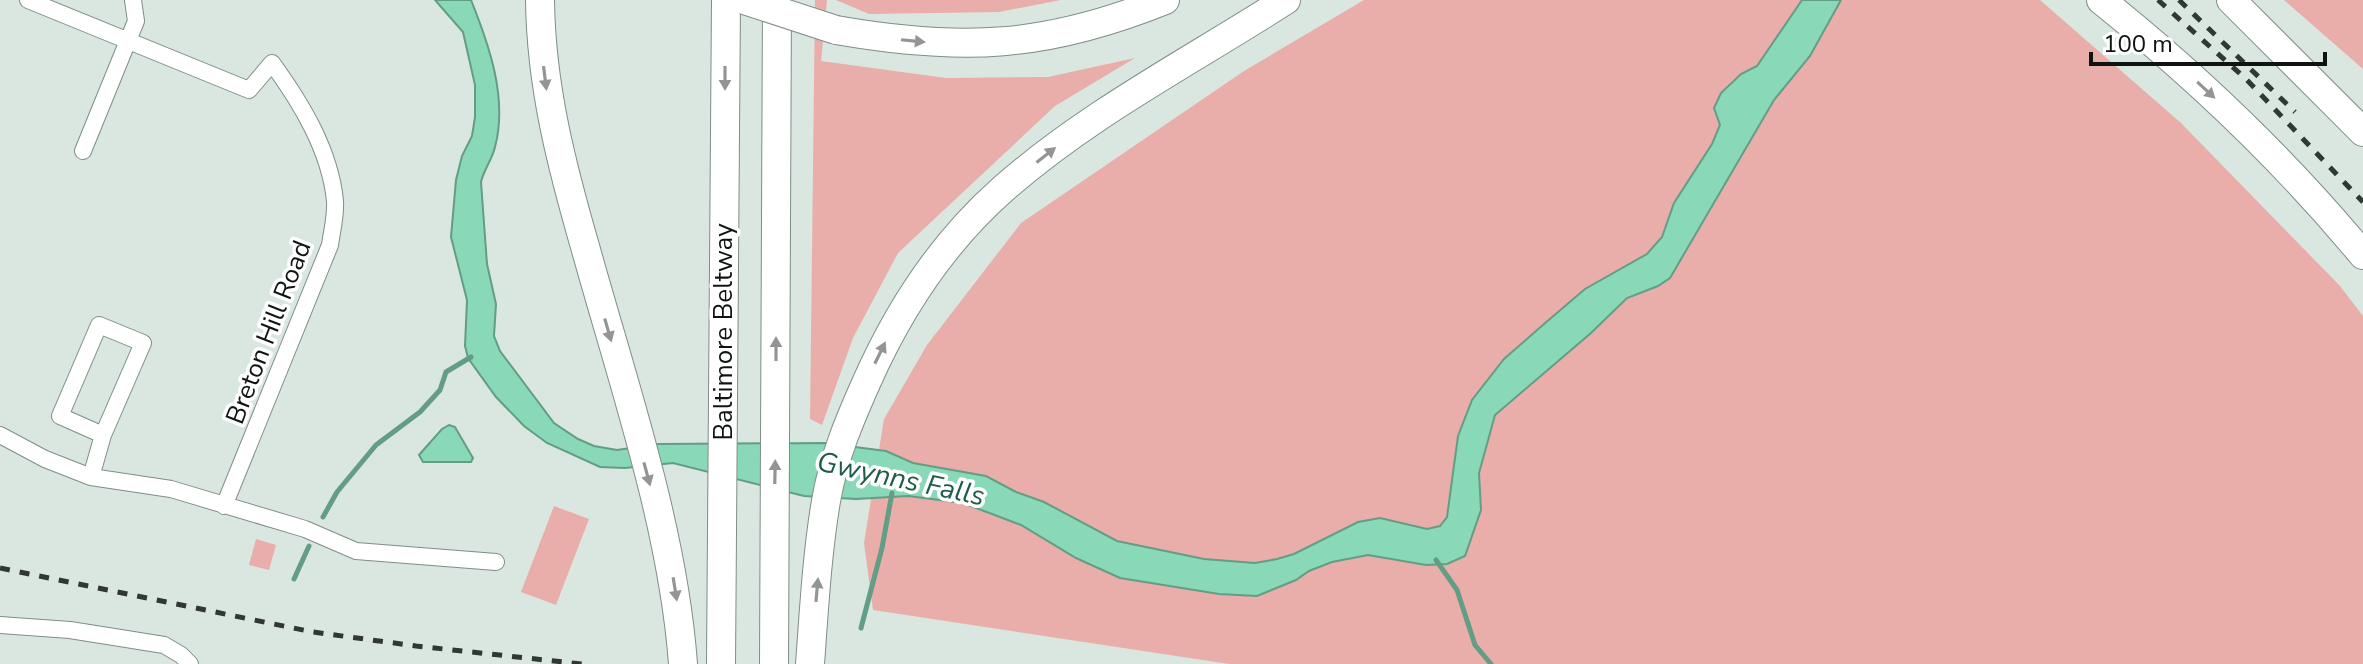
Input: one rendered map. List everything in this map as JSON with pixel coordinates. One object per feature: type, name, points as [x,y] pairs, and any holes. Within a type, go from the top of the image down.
[{"type":"highway","points":[[540,0],[540,41],[554,134],[672,568],[683,664]]},
{"type":"highway","name":"Baltimore Beltway","points":[[721,664],[726,0]]},
{"type":"highway","points":[[744,0],[836,30],[930,43],[976,44],[1047,37],[1120,18],[1165,0]]},
{"type":"highway","name":"Baltimore Beltway","points":[[774,664],[777,0]]},
{"type":"highway","points":[[810,664],[824,516],[836,461],[848,424],[881,350],[915,291],[963,231],[1003,189],[1087,125],[1286,0]]},
{"type":"highway","points":[[2231,0],[2363,132]]},
{"type":"highway","points":[[2103,1],[2171,57],[2221,104],[2281,164],[2363,255]]},
{"type":"street","points":[[28,0],[129,39]]},
{"type":"street","points":[[83,151],[136,21],[133,0]]},
{"type":"street","name":"Breton Hill Road","points":[[129,39],[249,90],[272,63],[296,95],[327,164],[332,183],[335,204],[330,245],[224,506]]},
{"type":"street","points":[[91,477],[103,435],[143,343],[99,325],[60,416],[103,435]]},
{"type":"street","points":[[0,435],[45,459],[91,477],[171,489],[305,529],[356,551],[496,562]]},
{"type":"street","points":[[0,625],[70,630],[164,645],[190,664]]},
{"type":"shaded area","points":[[815,0],[827,0],[821,61],[946,78],[1048,77],[1135,58],[1055,106],[898,253],[853,338],[822,425],[810,419]]},
{"type":"shaded area","points":[[836,0],[1061,0],[999,12],[869,14]]},
{"type":"shaded area","points":[[1364,0],[2040,0],[2181,123],[2340,286],[2363,316],[2363,664],[1229,664],[873,610],[864,543],[884,419],[927,345],[1021,223],[1244,71]]},
{"type":"shaded area","points":[[2284,0],[2363,0],[2363,69]]},
{"type":"shaded area","points":[[554,506],[589,519],[556,605],[521,592]]},
{"type":"shaded area","points":[[256,539],[276,545],[269,570],[249,565]]},
{"type":"water","name":"Gwynns Falls","points":[[435,0],[471,0],[490,53],[498,91],[498,128],[494,152],[481,182],[487,264],[496,304],[494,336],[500,351],[554,423],[594,446],[617,450],[659,444],[824,443],[886,451],[913,463],[986,476],[1044,502],[1117,541],[1204,559],[1255,563],[1294,554],[1358,522],[1380,518],[1427,529],[1440,526],[1447,517],[1458,436],[1472,400],[1504,359],[1585,289],[1647,254],[1662,237],[1674,203],[1712,144],[1720,125],[1714,108],[1721,93],[1741,74],[1757,66],[1802,0],[1841,0],[1810,56],[1774,100],[1670,278],[1627,298],[1495,415],[1479,473],[1481,510],[1465,556],[1447,564],[1426,565],[1368,555],[1332,562],[1257,596],[1219,594],[1120,578],[1076,558],[1021,525],[963,503],[908,496],[856,499],[804,496],[673,463],[600,467],[547,443],[524,426],[496,397],[468,358],[465,346],[467,300],[451,237],[456,180],[462,156],[472,136],[475,117],[475,85],[463,32]]},
{"type":"water","points":[[449,425],[455,427],[473,458],[471,462],[423,462],[419,455]]},
{"type":"waterway","points":[[323,517],[337,492],[376,445],[420,412],[440,390],[446,372],[471,357]]},
{"type":"waterway","points":[[861,628],[882,548],[892,493]]},
{"type":"waterway","points":[[294,579],[309,546]]},
{"type":"waterway","points":[[1436,560],[1457,590],[1475,645],[1491,664]]},
{"type":"railway","points":[[2158,0],[2246,79],[2363,202]]},
{"type":"railway","points":[[2179,0],[2295,112]]},
{"type":"railway","points":[[0,568],[313,632],[582,664]]}]
